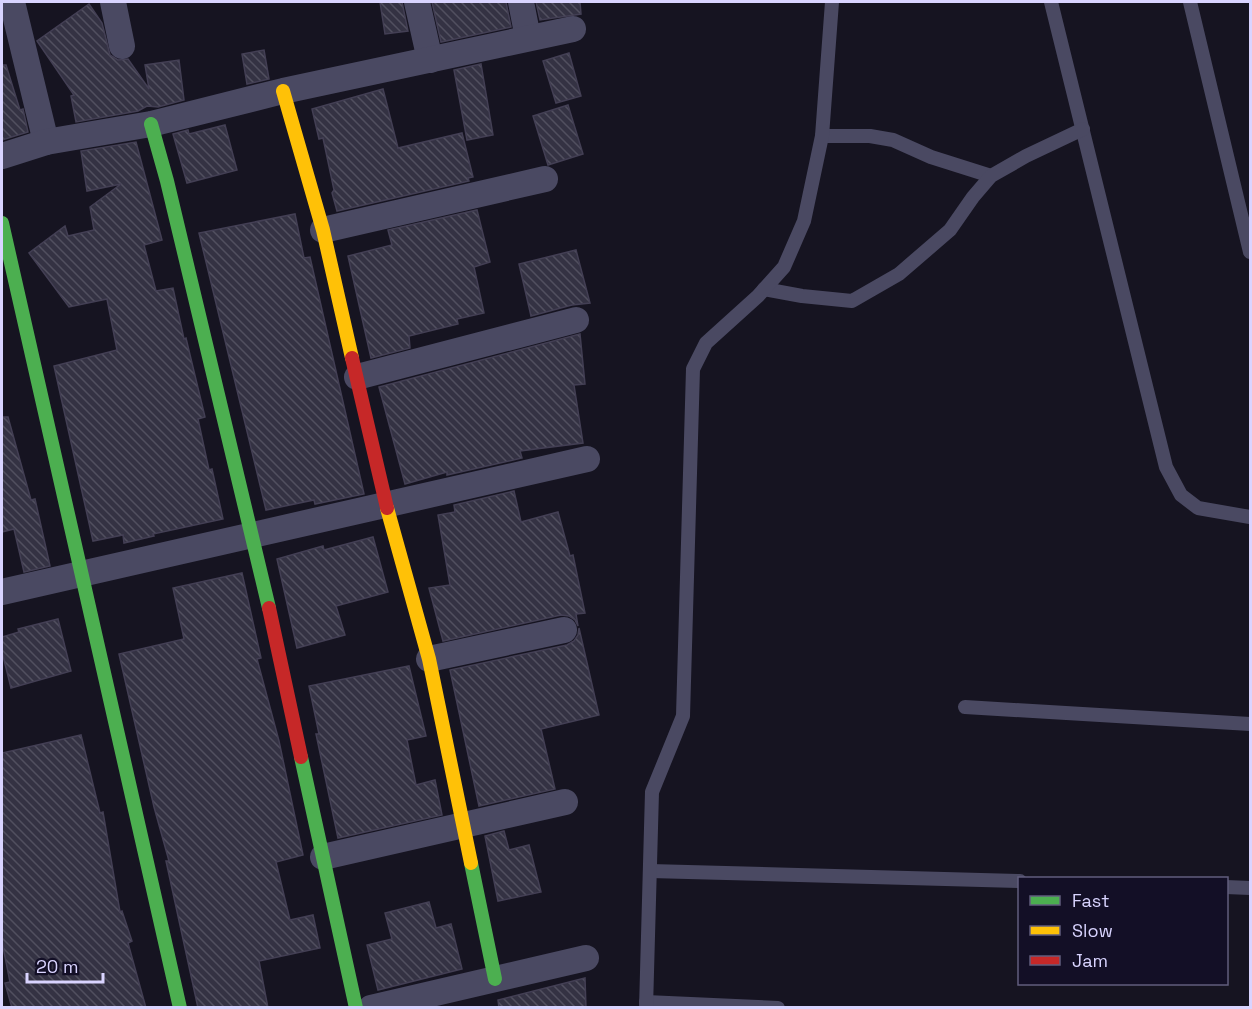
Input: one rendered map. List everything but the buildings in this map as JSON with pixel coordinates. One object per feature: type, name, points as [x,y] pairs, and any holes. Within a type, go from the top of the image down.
[{"type":"street","points":[[12,2],[46,142]]},
{"type":"street","points":[[113,2],[122,46]]},
{"type":"street","points":[[417,2],[429,60]]},
{"type":"street","points":[[520,2],[528,38]]},
{"type":"street","points":[[2,156],[46,142],[151,124],[283,91],[573,29]]},
{"type":"street","points":[[283,91],[323,230],[386,505],[429,659],[495,979]]},
{"type":"street","points":[[151,124],[170,193],[253,535],[356,1008]]},
{"type":"street","points":[[323,230],[546,179]]},
{"type":"street","points":[[2,223],[180,1008]]},
{"type":"street","points":[[357,377],[576,320]]},
{"type":"street","points":[[2,592],[587,459]]},
{"type":"street","points":[[429,659],[564,630]]},
{"type":"street","points":[[323,857],[565,802]]},
{"type":"street","points":[[370,1008],[586,958]]},
{"type":"lane","points":[[778,1008],[646,1005],[652,792],[683,716],[693,369],[706,343],[784,267],[804,221],[822,136],[832,2]]},
{"type":"lane","points":[[1051,2],[1166,467],[1181,495],[1198,508],[1251,517]]},
{"type":"lane","points":[[1190,2],[1251,252]]},
{"type":"lane","points":[[764,289],[802,296],[852,301],[899,274],[950,230],[991,176],[1026,156],[1083,129]]},
{"type":"lane","points":[[822,136],[870,136],[893,140],[931,157],[991,176]]},
{"type":"lane","points":[[965,707],[1251,724]]},
{"type":"lane","points":[[650,871],[1018,881]]},
{"type":"lane","points":[[1228,887],[1251,888]]},
{"type":"traffic: fast","points":[[151,124],[167,181],[269,608]]},
{"type":"traffic: fast","points":[[2,223],[180,1008]]},
{"type":"traffic: fast","points":[[301,757],[356,1008]]},
{"type":"traffic: fast","points":[[471,863],[495,979]]},
{"type":"traffic: slow","points":[[283,91],[323,230],[352,358]]},
{"type":"traffic: slow","points":[[387,508],[429,659],[471,863]]},
{"type":"traffic: jam","points":[[352,358],[387,508]]},
{"type":"traffic: jam","points":[[269,608],[301,757]]}]
